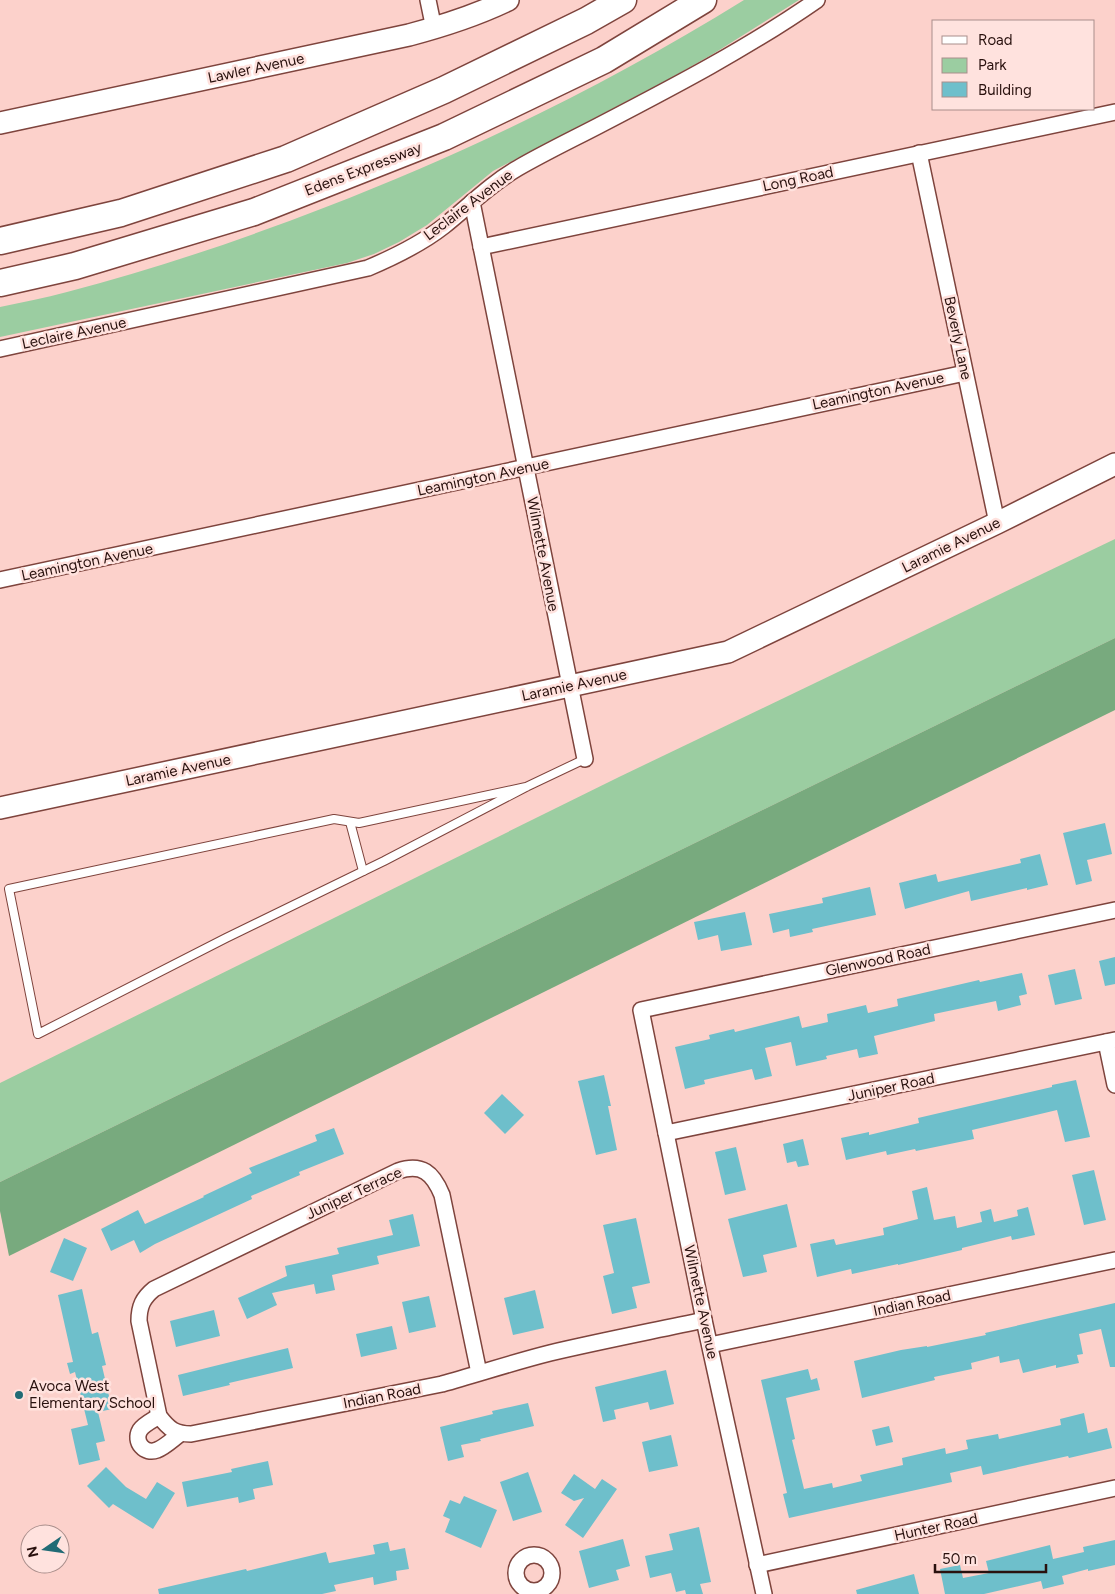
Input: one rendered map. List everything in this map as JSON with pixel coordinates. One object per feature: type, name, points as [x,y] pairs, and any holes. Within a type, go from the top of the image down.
[{"type":"highway","points":[[0,241],[122,213],[286,158],[444,90],[586,21],[623,0]]},
{"type":"highway","name":"Edens Expressway","points":[[0,283],[75,266],[254,212],[444,138],[604,60],[703,0]]},
{"type":"street","points":[[428,0],[434,29]]},
{"type":"street","name":"Lawler Avenue","points":[[0,123],[434,29],[492,8],[508,0]]},
{"type":"street","name":"Leclaire Avenue","points":[[0,349],[368,268],[413,246],[442,228],[490,186],[517,168],[719,61],[780,26],[817,0]]},
{"type":"street","name":"Long Road","points":[[481,247],[1115,112]]},
{"type":"street","name":"Beverly Lane","points":[[919,153],[997,523]]},
{"type":"street","name":"Wilmette Avenue","points":[[472,202],[585,759]]},
{"type":"street","name":"Leamington Avenue","points":[[0,580],[965,373]]},
{"type":"street","name":"Laramie Avenue","points":[[0,808],[728,652],[997,523],[1115,464]]},
{"type":"street","name":"Glenwood Road","points":[[640,1010],[1115,910]]},
{"type":"street","name":"Wilmette Avenue","points":[[640,1010],[704,1320],[764,1594]]},
{"type":"street","points":[[1111,1041],[1115,1085]]},
{"type":"street","name":"Juniper Road","points":[[666,1133],[1111,1041]]},
{"type":"street","name":"Juniper Terrace","points":[[159,1416],[139,1320],[139,1310],[143,1301],[154,1289],[407,1168],[416,1168],[432,1176],[442,1195],[479,1373]]},
{"type":"street","name":"Indian Road","points":[[710,1346],[1115,1260]]},
{"type":"street","name":"Indian Road","points":[[180,1434],[191,1434],[442,1384],[550,1353],[704,1320]]},
{"type":"street","points":[[159,1416],[165,1425],[180,1434],[157,1450],[145,1450],[138,1441],[140,1431],[159,1416]]},
{"type":"street","name":"Hunter Road","points":[[757,1565],[1115,1488]]},
{"type":"lane","points":[[526,787],[359,823],[334,819],[9,888],[38,1034],[585,759]]},
{"type":"lane","points":[[350,822],[363,871]]},
{"type":"green space","points":[[744,0],[799,0],[669,79],[493,171],[427,225],[374,254],[347,263],[0,337],[0,307],[67,292],[165,264],[326,207],[434,163],[592,87]]},
{"type":"green space","points":[[1115,539],[1115,638],[0,1182],[0,1083],[619,777]]},
{"type":"green space","points":[[1115,638],[1115,710],[9,1256],[0,1211],[0,1182]]},
{"type":"building","points":[[1105,823],[1112,854],[1087,860],[1092,881],[1076,885],[1063,833]]},
{"type":"building","points":[[1040,854],[1048,885],[971,901],[969,891],[905,909],[899,883],[936,874],[938,882],[1021,863],[1020,859]]},
{"type":"building","points":[[870,887],[876,915],[812,929],[813,932],[790,937],[789,929],[773,933],[769,914],[823,903],[822,898]]},
{"type":"building","points":[[745,912],[752,945],[721,951],[718,935],[698,940],[694,922]]},
{"type":"building","points":[[1115,957],[1115,984],[1105,986],[1099,961]]},
{"type":"building","points":[[1075,969],[1082,999],[1055,1005],[1048,975]]},
{"type":"building","points":[[1022,973],[1027,994],[1019,996],[1021,1005],[998,1011],[996,1001],[934,1014],[935,1021],[874,1036],[878,1054],[859,1058],[857,1049],[826,1056],[827,1059],[796,1066],[791,1042],[765,1048],[772,1076],[755,1080],[752,1069],[704,1080],[705,1084],[685,1089],[675,1047],[710,1039],[709,1035],[734,1029],[735,1032],[799,1016],[802,1028],[828,1022],[827,1014],[866,1005],[868,1013],[898,1006],[897,999],[979,980],[980,982]]},
{"type":"building","points":[[604,1075],[611,1106],[608,1106],[617,1150],[596,1155],[578,1081]]},
{"type":"building","points":[[1076,1080],[1090,1137],[1065,1142],[1057,1110],[972,1130],[974,1139],[916,1151],[915,1149],[887,1155],[886,1151],[846,1160],[841,1138],[869,1132],[869,1135],[919,1123],[918,1118]]},
{"type":"building","points":[[502,1094],[524,1115],[505,1134],[484,1113]]},
{"type":"building","points":[[334,1128],[344,1154],[299,1172],[300,1175],[251,1196],[252,1199],[155,1244],[140,1253],[134,1240],[111,1251],[101,1229],[138,1210],[145,1224],[252,1173],[249,1168],[317,1141],[315,1135]]},
{"type":"building","points":[[803,1139],[809,1165],[798,1167],[796,1161],[787,1163],[783,1144]]},
{"type":"building","points":[[736,1147],[746,1190],[725,1195],[715,1152]]},
{"type":"building","points":[[1094,1170],[1106,1220],[1084,1225],[1072,1175]]},
{"type":"building","points":[[927,1187],[934,1220],[955,1216],[957,1228],[982,1222],[980,1212],[991,1209],[994,1222],[1018,1216],[1017,1210],[1028,1207],[1035,1235],[1012,1240],[1011,1236],[962,1248],[962,1250],[852,1274],[851,1269],[817,1277],[810,1244],[834,1239],[836,1245],[884,1235],[883,1228],[918,1219],[912,1191]]},
{"type":"building","points":[[787,1204],[797,1247],[763,1255],[767,1272],[743,1277],[728,1219]]},
{"type":"building","points":[[413,1214],[420,1246],[377,1256],[379,1264],[332,1275],[335,1290],[316,1294],[314,1284],[272,1293],[277,1305],[247,1319],[238,1298],[287,1276],[285,1266],[339,1254],[337,1248],[393,1235],[389,1220]]},
{"type":"building","points":[[636,1218],[650,1283],[632,1287],[637,1308],[612,1314],[603,1276],[614,1273],[603,1225]]},
{"type":"building","points":[[64,1238],[87,1248],[73,1281],[50,1272]]},
{"type":"building","points":[[82,1289],[92,1334],[98,1332],[106,1365],[102,1366],[112,1409],[98,1412],[105,1441],[96,1443],[100,1460],[79,1465],[71,1429],[88,1425],[75,1372],[70,1374],[67,1363],[73,1362],[58,1295]]},
{"type":"building","points":[[535,1290],[544,1328],[513,1335],[504,1298]]},
{"type":"building","points":[[429,1296],[436,1327],[409,1333],[402,1302]]},
{"type":"building","points":[[1115,1303],[1115,1367],[1110,1367],[1101,1329],[1079,1334],[1083,1354],[1077,1355],[1079,1363],[1056,1368],[1056,1365],[1023,1373],[1019,1359],[1000,1363],[999,1356],[971,1363],[972,1369],[934,1377],[935,1380],[862,1398],[854,1361],[901,1350],[927,1347],[986,1335],[985,1333]]},
{"type":"building","points":[[214,1310],[220,1336],[176,1347],[170,1321]]},
{"type":"building","points":[[392,1326],[397,1349],[361,1357],[356,1334]]},
{"type":"building","points":[[288,1348],[293,1368],[183,1396],[178,1375]]},
{"type":"building","points":[[808,1369],[811,1380],[817,1378],[820,1390],[786,1398],[795,1439],[792,1440],[804,1489],[832,1483],[833,1488],[862,1481],[860,1475],[903,1465],[902,1458],[945,1448],[946,1454],[968,1449],[966,1440],[998,1434],[999,1439],[1061,1425],[1060,1419],[1084,1413],[1088,1433],[1107,1428],[1112,1448],[983,1475],[981,1466],[950,1473],[952,1482],[789,1518],[783,1494],[787,1493],[761,1380]]},
{"type":"building","points":[[666,1370],[674,1404],[650,1410],[648,1402],[614,1410],[616,1419],[603,1422],[595,1387]]},
{"type":"building","points":[[528,1403],[534,1426],[461,1445],[464,1457],[448,1461],[440,1427],[493,1414],[492,1411]]},
{"type":"building","points":[[889,1426],[893,1442],[876,1446],[872,1430]]},
{"type":"building","points":[[671,1435],[678,1466],[649,1472],[642,1442]]},
{"type":"building","points":[[268,1461],[273,1485],[253,1489],[255,1499],[239,1503],[238,1497],[187,1507],[182,1482],[232,1472],[231,1469]]},
{"type":"building","points":[[106,1467],[126,1487],[146,1499],[157,1482],[175,1493],[153,1529],[113,1504],[109,1508],[87,1486]]},
{"type":"building","points":[[528,1472],[542,1512],[513,1521],[500,1482]]},
{"type":"building","points":[[574,1474],[595,1489],[602,1479],[617,1489],[583,1538],[565,1525],[584,1498],[574,1501],[561,1493]]},
{"type":"building","points":[[464,1496],[497,1510],[481,1548],[445,1532],[450,1519],[443,1516],[450,1500],[460,1504]]},
{"type":"building","points":[[699,1527],[711,1582],[700,1584],[703,1594],[686,1594],[685,1590],[676,1592],[671,1573],[650,1578],[645,1556],[673,1550],[669,1534]]},
{"type":"building","points":[[623,1539],[630,1566],[616,1570],[619,1580],[589,1588],[579,1551]]},
{"type":"building","points":[[1115,1540],[1115,1565],[1088,1571],[1088,1569],[1062,1576],[1064,1584],[1043,1589],[1041,1581],[984,1594],[945,1594],[940,1569],[960,1565],[963,1578],[989,1573],[986,1561],[1050,1545],[1053,1559],[1084,1552],[1083,1547]]},
{"type":"building","points":[[388,1542],[390,1551],[405,1548],[409,1569],[396,1571],[397,1580],[374,1585],[373,1577],[334,1585],[336,1591],[322,1594],[159,1594],[158,1589],[246,1569],[247,1571],[326,1552],[329,1563],[375,1554],[373,1545]]},
{"type":"building","points":[[914,1574],[919,1594],[857,1594],[856,1590]]},
{"type":"place","name":"Avoca West Elementary School","points":[[19,1395]]}]
